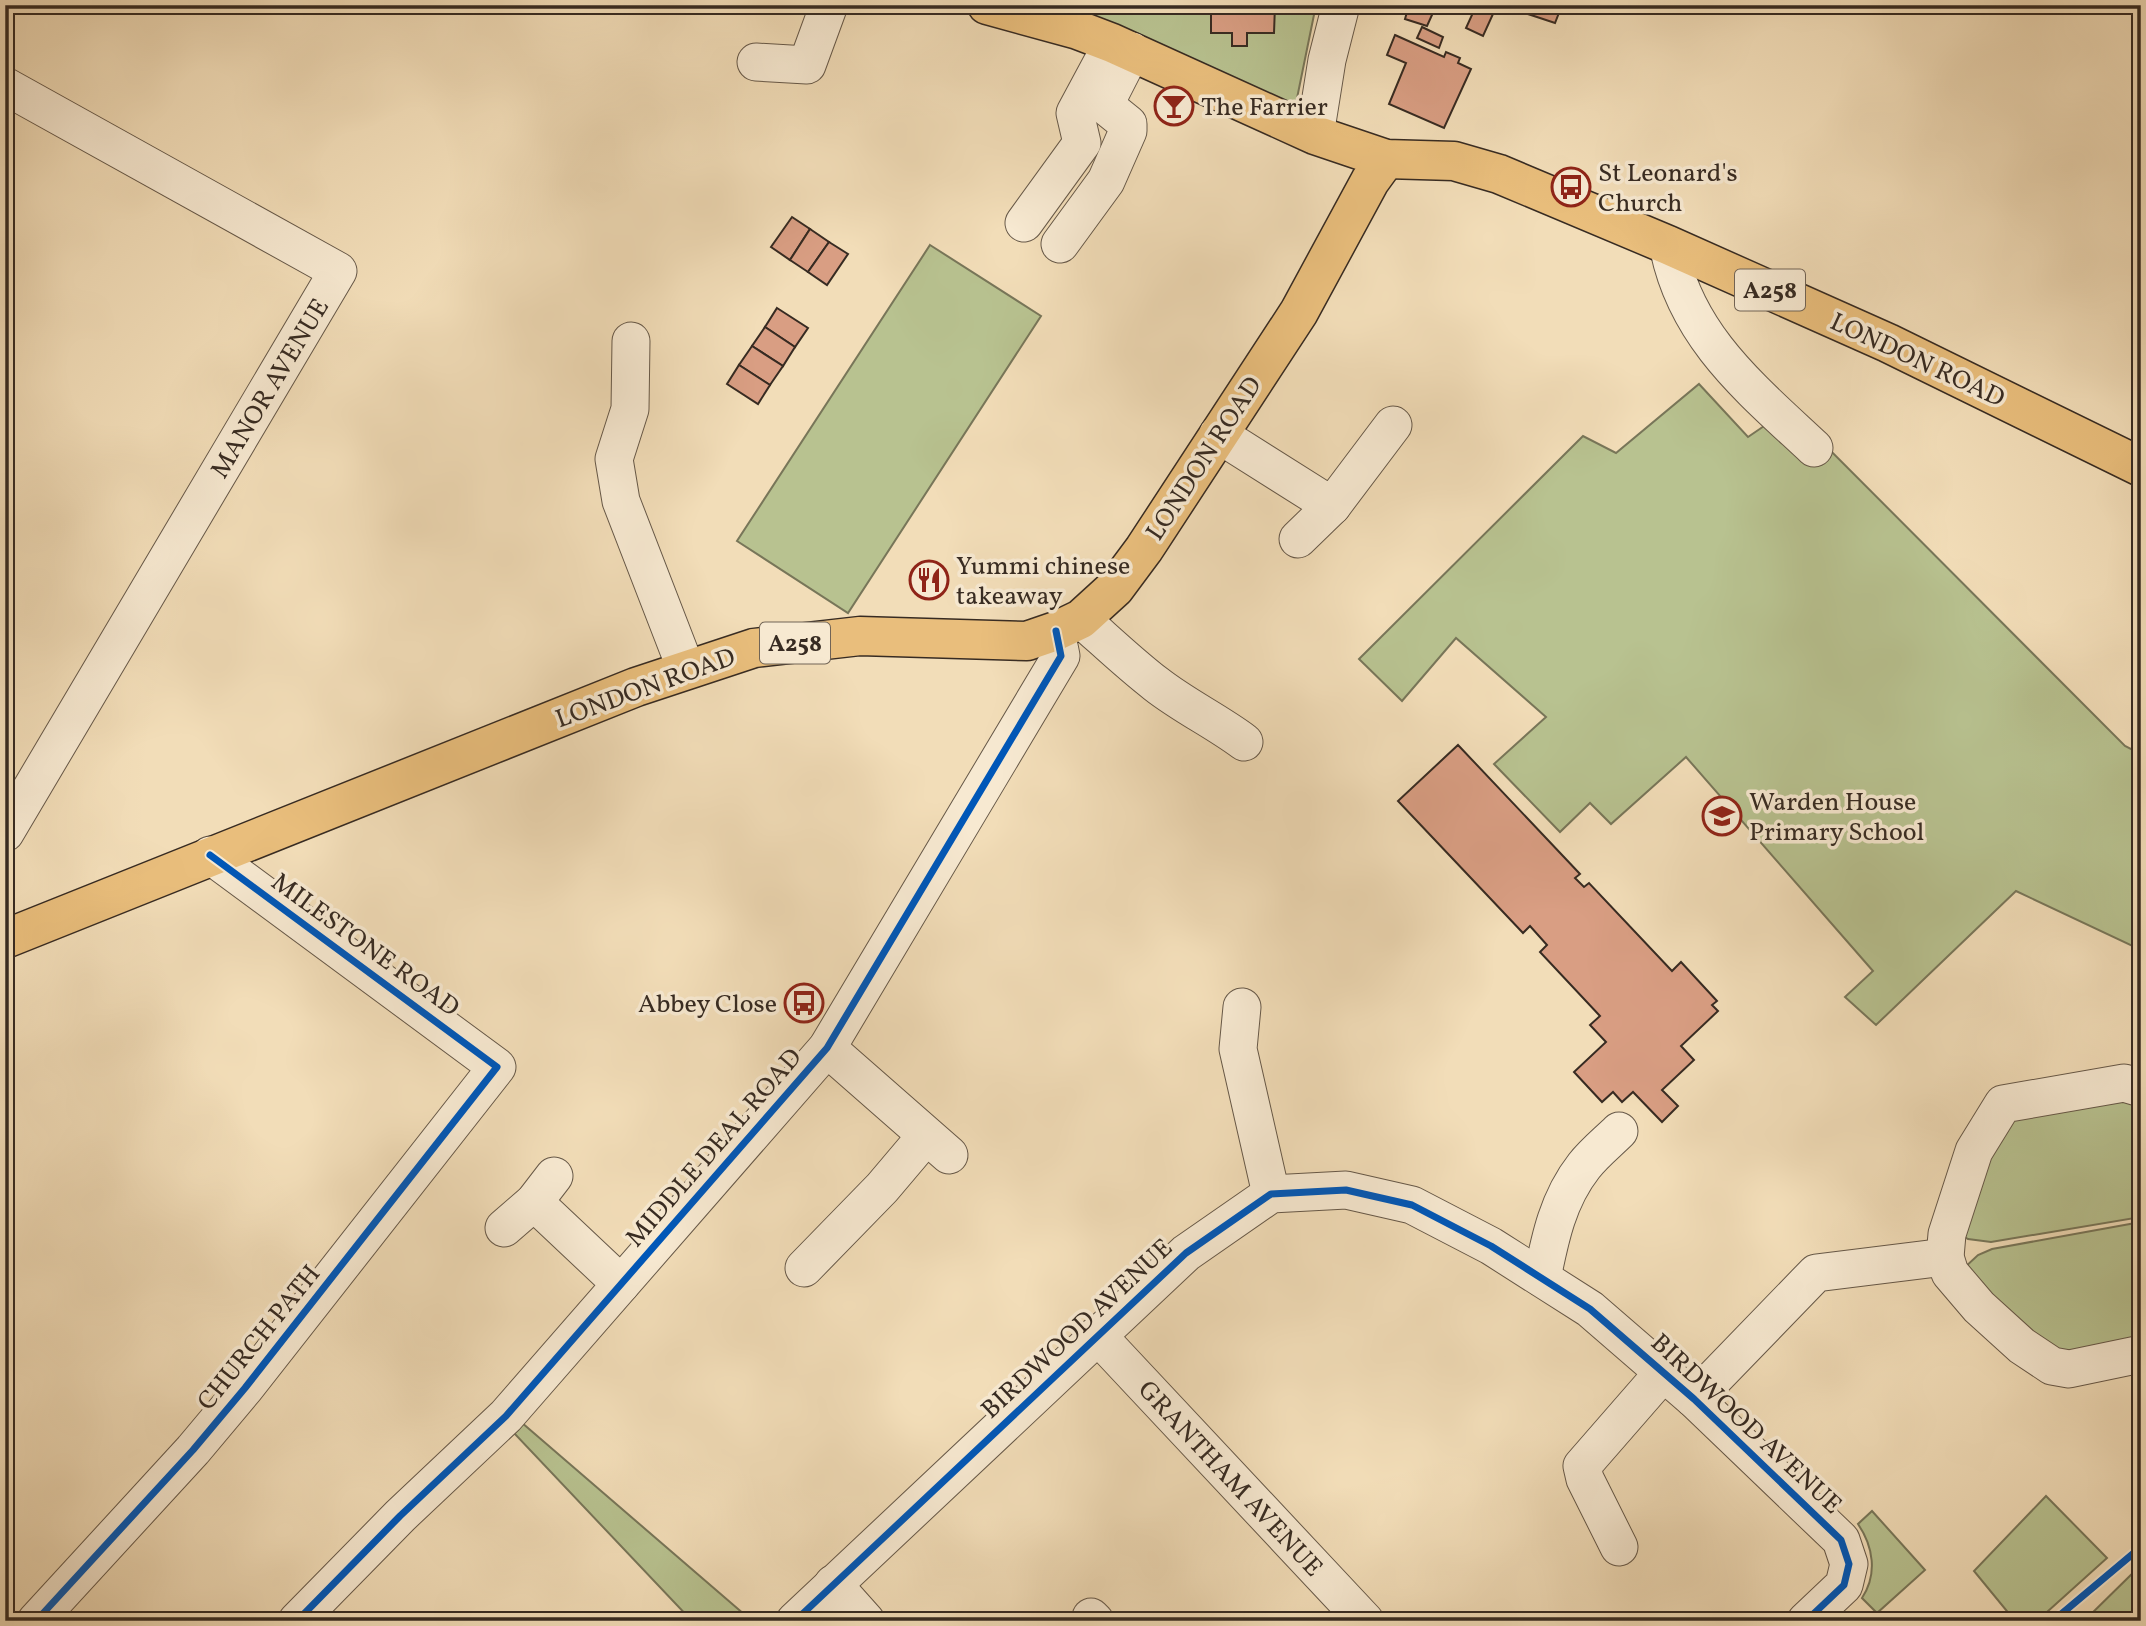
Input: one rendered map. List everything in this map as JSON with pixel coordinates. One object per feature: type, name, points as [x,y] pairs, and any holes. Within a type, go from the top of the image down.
[{"type":"main road","points":[[987,5],[1078,30],[1122,47],[1315,135],[1386,159]]},
{"type":"main road","name":"LONDON ROAD","points":[[5,939],[636,687],[754,648],[860,636],[1027,641],[1069,625],[1115,588],[1144,549],[1298,312],[1370,181],[1386,159],[1454,161],[1488,171],[1668,245],[1888,343],[2141,467]]},
{"type":"street","points":[[756,62],[815,69],[829,5]]},
{"type":"street","points":[[1315,135],[1327,60],[1341,5]]},
{"type":"street","points":[[1024,223],[1082,143],[1075,113],[1122,47]]},
{"type":"street","points":[[1060,244],[1106,181],[1128,131],[1128,124],[1107,107],[1106,102],[1122,47]]},
{"type":"street","name":"MANOR AVENUE","points":[[5,86],[338,271],[5,833]]},
{"type":"street","points":[[1668,245],[1679,287],[1724,362],[1814,448]]},
{"type":"street","points":[[631,341],[630,410],[614,459],[621,501],[687,669]]},
{"type":"street","points":[[1298,540],[1332,506],[1393,425]]},
{"type":"street","points":[[1218,434],[1332,506]]},
{"type":"street","points":[[1069,625],[1244,742]]},
{"type":"street","name":"MIDDLE DEAL ROAD","points":[[297,1621],[400,1516],[506,1416],[827,1048],[1061,656],[1069,625]]},
{"type":"street","name":"MILESTONE ROAD","points":[[210,855],[497,1067]]},
{"type":"street","points":[[1242,1007],[1238,1049],[1270,1194]]},
{"type":"street","points":[[804,1268],[882,1188],[938,1145],[827,1048]]},
{"type":"street","name":"CHURCH PATH","points":[[36,1621],[245,1388],[497,1067]]},
{"type":"street","points":[[2141,1088],[2124,1083],[2003,1104],[1974,1151],[1947,1234],[1945,1257],[1950,1273],[1979,1307],[2022,1346],[2052,1366],[2069,1369],[2141,1354]]},
{"type":"street","points":[[1542,1278],[1553,1226],[1564,1199],[1584,1166],[1619,1131]]},
{"type":"street","points":[[504,1228],[544,1189],[621,1284]]},
{"type":"street","name":"BIRDWOOD AVENUE","points":[[795,1621],[1186,1253],[1270,1194],[1346,1190],[1412,1205],[1491,1246],[1590,1309],[1693,1399],[1842,1540],[1849,1564],[1844,1586],[1806,1621]]},
{"type":"street","points":[[1693,1399],[1816,1273],[1945,1257]]},
{"type":"street","name":"GRANTHAM AVENUE","points":[[1097,1335],[1365,1621]]},
{"type":"street","points":[[1619,1547],[1585,1479],[1582,1466],[1663,1373]]},
{"type":"street","points":[[833,1584],[866,1621]]},
{"type":"green space","points":[[1063,5],[1316,5],[1295,108],[1061,11]]},
{"type":"green space","points":[[930,245],[1041,316],[848,613],[737,541]]},
{"type":"green space","points":[[1699,384],[1748,437],[1789,409],[2125,746],[2141,754],[2141,950],[2016,891],[1876,1025],[1845,997],[1873,971],[1686,757],[1611,824],[1590,803],[1560,832],[1494,764],[1546,717],[1456,638],[1402,701],[1359,659],[1583,436],[1616,453]]},
{"type":"green space","points":[[2141,1096],[2141,1217],[1991,1242],[1968,1239],[1955,1231],[2004,1122]]},
{"type":"green space","points":[[2141,1222],[2141,1343],[2062,1359],[1963,1269],[1978,1255],[1992,1249]]},
{"type":"green space","points":[[521,1422],[752,1621],[692,1621],[513,1432]]},
{"type":"green space","points":[[2046,1496],[2107,1558],[2037,1621],[2015,1621],[1974,1571]]},
{"type":"green space","points":[[1872,1511],[1925,1570],[1877,1613],[1862,1598],[1870,1579],[1872,1560],[1867,1541],[1858,1524]]},
{"type":"green space","points":[[2141,1565],[2141,1621],[2084,1621]]},
{"type":"building","points":[[1211,5],[1275,5],[1274,33],[1247,33],[1247,46],[1232,46],[1232,33],[1211,33]]},
{"type":"building","points":[[1409,5],[1439,5],[1436,6],[1427,26],[1405,19]]},
{"type":"building","points":[[1531,5],[1562,5],[1555,23],[1528,14]]},
{"type":"building","points":[[1476,6],[1493,14],[1483,36],[1466,28]]},
{"type":"building","points":[[1422,27],[1443,37],[1439,48],[1417,38]]},
{"type":"building","points":[[1395,35],[1444,57],[1446,52],[1460,58],[1458,63],[1471,69],[1444,128],[1389,104],[1406,63],[1387,55]]},
{"type":"building","points":[[792,217],[810,229],[790,260],[771,247]]},
{"type":"building","points":[[810,229],[829,242],[808,272],[790,260]]},
{"type":"building","points":[[829,242],[848,254],[827,285],[808,272]]},
{"type":"building","points":[[777,308],[808,328],[795,347],[765,327]]},
{"type":"building","points":[[765,327],[795,347],[783,366],[752,346]]},
{"type":"building","points":[[752,346],[783,366],[770,385],[739,365]]},
{"type":"building","points":[[739,365],[770,385],[758,404],[727,384]]},
{"type":"building","points":[[1458,745],[1580,874],[1575,878],[1584,887],[1589,883],[1672,971],[1681,962],[1717,1001],[1712,1005],[1718,1011],[1681,1046],[1694,1060],[1662,1090],[1678,1106],[1662,1122],[1633,1092],[1622,1102],[1613,1092],[1602,1102],[1574,1072],[1606,1042],[1590,1025],[1600,1016],[1540,952],[1547,945],[1530,926],[1523,933],[1398,801]]},
{"type":"cycle path","points":[[297,1621],[400,1516],[506,1416],[827,1048],[1061,656],[1056,631]]},
{"type":"cycle path","points":[[36,1621],[193,1450],[245,1388],[497,1067],[210,855]]},
{"type":"cycle path","points":[[795,1621],[1186,1253],[1271,1194],[1346,1190],[1412,1205],[1491,1246],[1590,1309],[1694,1399],[1841,1540],[1849,1564],[1844,1585],[1806,1621]]},
{"type":"cycle path","points":[[2053,1621],[2141,1547]]},
{"type":"place","name":"The Farrier","points":[[1174,106]]},
{"type":"place","name":"St Leonard's Church","points":[[1571,187]]},
{"type":"place","name":"Yummi chinese takeaway","points":[[929,580]]},
{"type":"place","name":"Warden House Primary School","points":[[1722,816]]},
{"type":"place","name":"Abbey Close","points":[[804,1003]]}]
